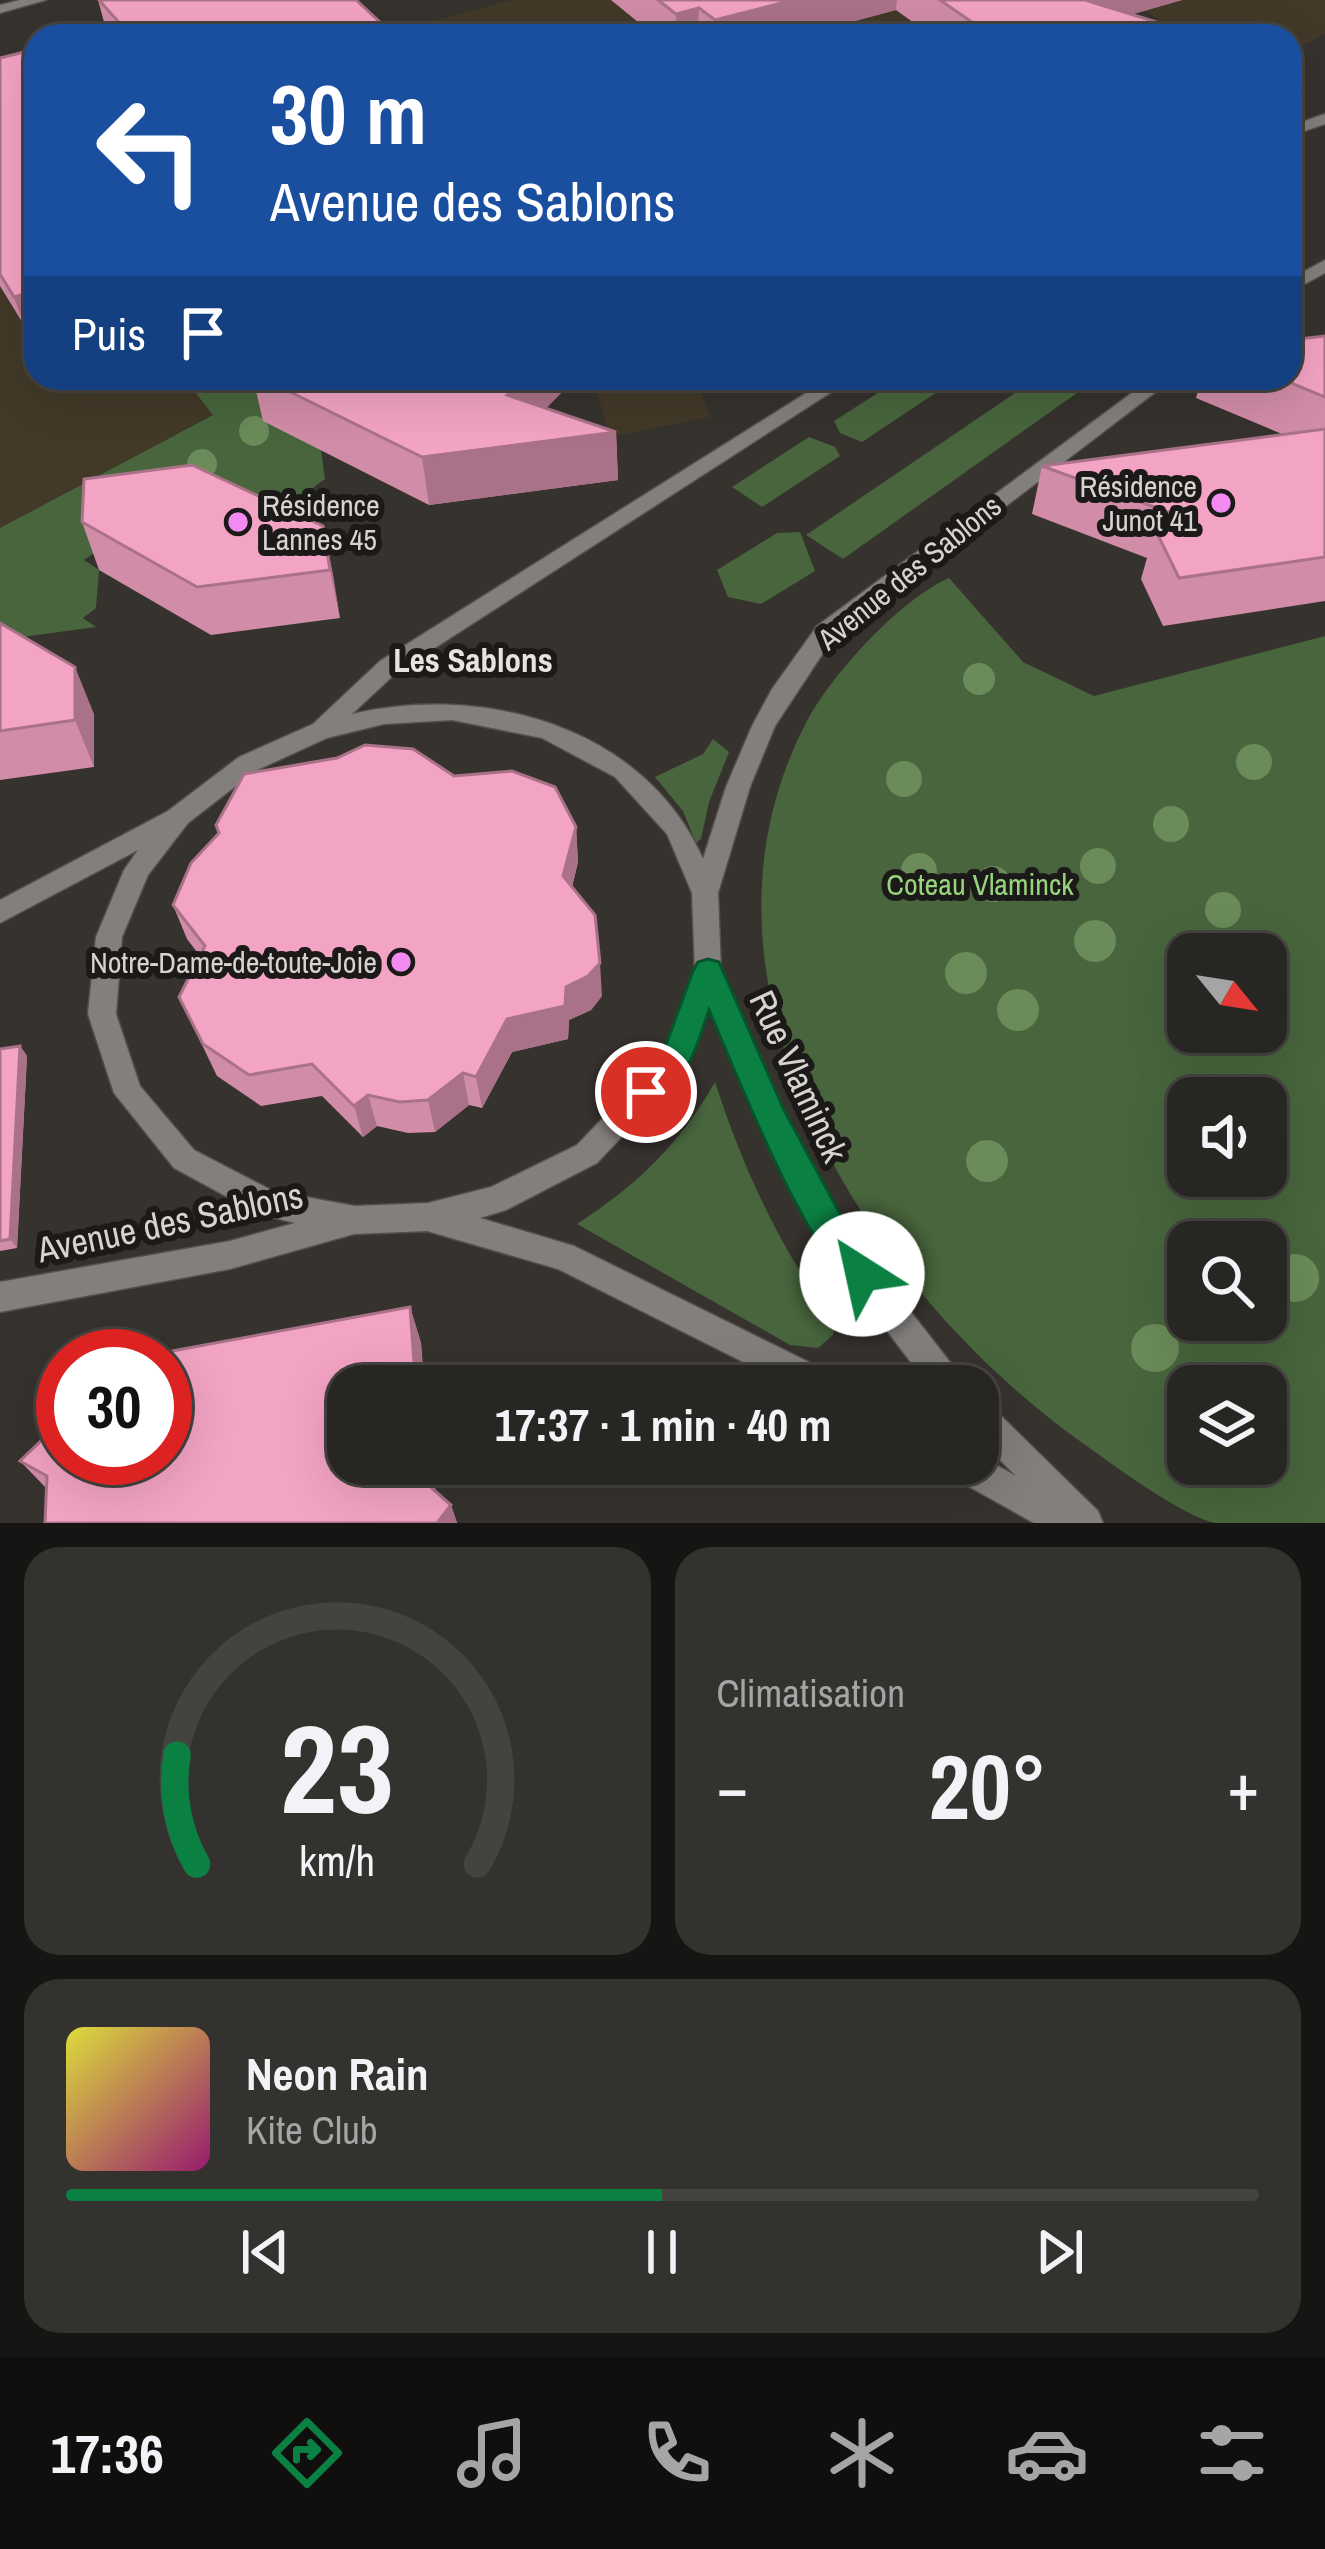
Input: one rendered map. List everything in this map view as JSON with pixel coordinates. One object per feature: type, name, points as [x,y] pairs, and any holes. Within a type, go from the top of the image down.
[{"type":"street","points":[[0,9],[39,0]]},
{"type":"street","name":"Avenue des Sablons","points":[[320,730],[388,667],[824,390]]},
{"type":"street","name":"Avenue des Sablons","points":[[179,816],[137,870],[109,937],[103,1014],[128,1093],[184,1159],[269,1204],[355,1220],[428,1217],[496,1200],[586,1154],[675,1061],[708,971],[705,893],[750,746],[790,675],[825,632],[1148,390]]},
{"type":"street","name":"Avenue des Sablons","points":[[0,912],[179,816],[247,764],[320,730],[384,715],[452,711],[548,730],[624,770],[677,828],[705,893]]},
{"type":"street","name":"Rue Vlaminck","points":[[708,971],[772,1119],[834,1237],[933,1365]]},
{"type":"street","points":[[428,1217],[563,1256],[782,1365]]},
{"type":"street","name":"Avenue des Sablons","points":[[0,1298],[230,1255],[355,1220]]},
{"type":"street","points":[[999,1436],[1086,1523]]},
{"type":"street","points":[[999,1485],[1067,1523]]},
{"type":"shaded area","points":[[511,0],[1325,0],[1325,34],[1302,46],[1302,24],[1164,24],[1141,8],[1031,24],[422,24]]},
{"type":"shaded area","points":[[24,187],[24,390],[259,390],[0,528],[0,194]]},
{"type":"shaded area","points":[[596,390],[700,390],[710,417],[610,437]]},
{"type":"green space","points":[[193,390],[493,390],[306,442],[321,450],[325,479],[310,490],[327,497],[101,527],[100,549],[84,560],[99,570],[96,608],[83,618],[96,627],[0,640],[0,528],[213,415]]},
{"type":"green space","points":[[882,390],[940,390],[862,442],[840,433],[834,421]]},
{"type":"green space","points":[[1019,390],[1081,390],[843,559],[806,535]]},
{"type":"green space","points":[[809,437],[835,447],[840,456],[762,507],[732,487]]},
{"type":"green space","points":[[800,532],[815,571],[761,604],[728,597],[717,570],[777,533]]},
{"type":"green space","name":"Coteau Vlaminck","points":[[949,578],[1023,662],[1094,696],[1325,636],[1325,1523],[1203,1519],[1091,1449],[1011,1386],[999,1374],[999,1365],[990,1365],[936,1310],[870,1224],[816,1130],[779,1031],[762,929],[769,826],[816,706],[867,642],[909,604]]},
{"type":"green space","points":[[713,739],[729,752],[696,843],[683,811],[655,777],[703,754]]},
{"type":"green space","points":[[715,1082],[763,1203],[832,1317],[833,1335],[818,1348],[790,1345],[577,1224],[655,1162]]},
{"type":"building","points":[[99,0],[356,0],[382,24],[120,24]]},
{"type":"building","points":[[658,0],[793,0],[715,20],[699,8],[676,14]]},
{"type":"building","points":[[940,0],[1085,0],[1163,24],[975,24]]},
{"type":"building","points":[[24,52],[24,294],[14,297],[0,274],[0,58]]},
{"type":"building","points":[[1325,336],[1325,397],[1302,388],[1302,339]]},
{"type":"building","points":[[286,390],[512,390],[507,395],[616,432],[422,457]]},
{"type":"building","points":[[1325,429],[1325,557],[1179,578],[1156,531],[1171,513],[1042,466]]},
{"type":"building","points":[[192,465],[323,526],[330,570],[197,587],[82,522],[84,479]]},
{"type":"building","points":[[0,623],[75,667],[75,720],[0,731]]},
{"type":"building","name":"Notre-Dame-de-toute-Joie","points":[[365,745],[413,749],[454,776],[512,771],[555,787],[576,827],[563,876],[595,915],[600,963],[588,976],[566,987],[565,1006],[507,1019],[476,1077],[463,1073],[428,1100],[400,1102],[368,1095],[354,1106],[312,1064],[249,1075],[203,1044],[179,997],[205,946],[173,905],[191,863],[219,833],[216,825],[244,774],[337,758]]},
{"type":"building","points":[[20,1046],[10,1239],[0,1241],[0,1049]]},
{"type":"building","points":[[410,1307],[414,1362],[419,1365],[327,1365],[327,1485],[428,1485],[451,1505],[437,1523],[45,1523],[47,1485],[192,1485],[192,1347]]},
{"type":"building","points":[[36,1446],[36,1470],[20,1461]]},
{"type":"place","name":"Résidence Junot 41","points":[[1221,503]]},
{"type":"place","name":"Résidence Lannes 45","points":[[238,522]]},
{"type":"place","name":"Notre-Dame-de-toute-Joie","points":[[401,962]]},
{"type":"district","name":"Les Sablons","points":[[473,660]]},
{"type":"route","points":[[646,1092],[675,1061],[708,971],[772,1119],[834,1237],[862,1274]]}]
